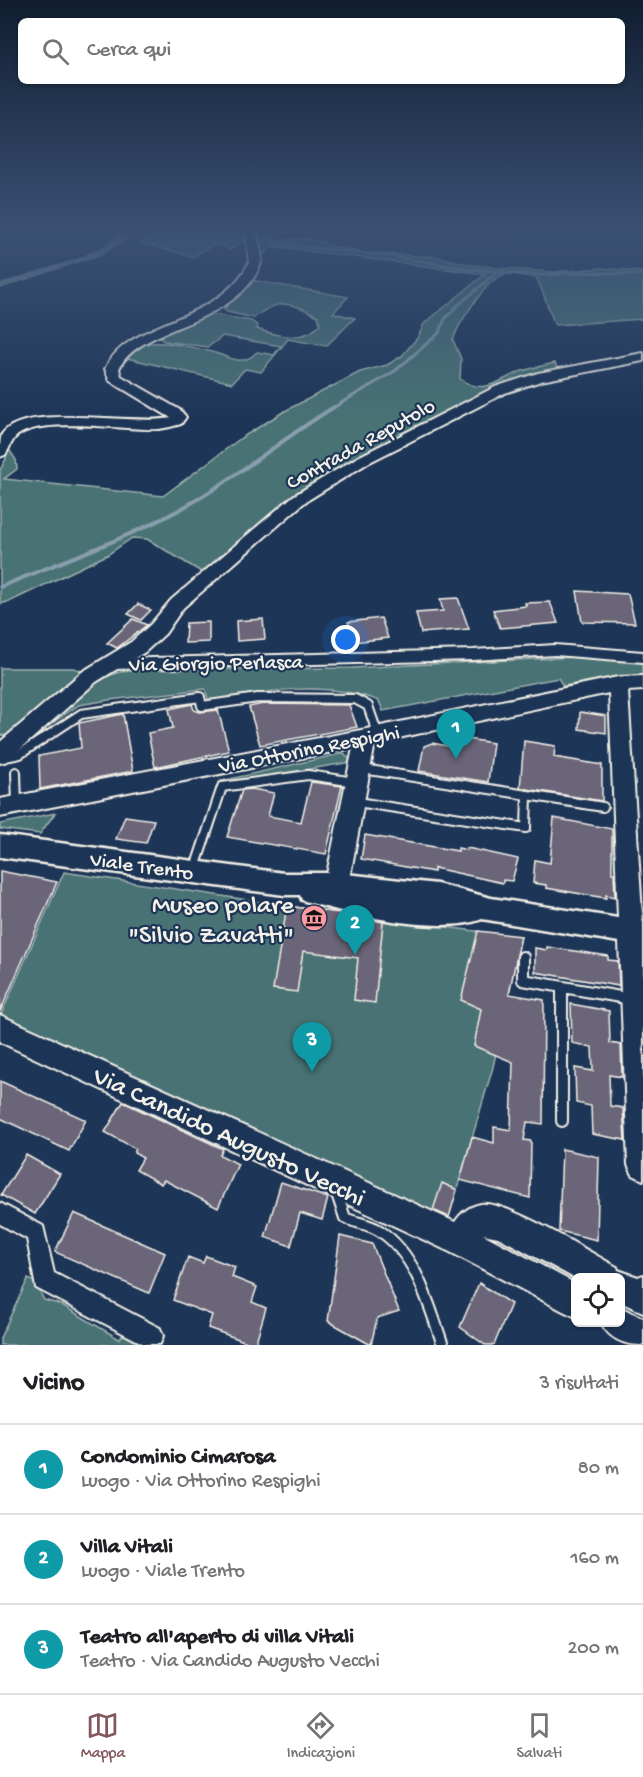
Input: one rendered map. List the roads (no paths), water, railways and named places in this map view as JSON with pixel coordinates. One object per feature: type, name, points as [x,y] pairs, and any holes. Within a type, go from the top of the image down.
[{"type":"main road","name":"Viale Trento","points":[[0,846],[335,891],[436,914],[491,910],[637,933]]},
{"type":"street","points":[[0,448],[14,432],[42,423],[101,421],[164,424],[176,421],[178,417],[175,413],[115,378],[112,369],[114,363],[144,339],[211,309],[230,294]]},
{"type":"street","name":"Contrada Reputolo","points":[[112,664],[138,647],[158,629],[177,604],[272,519],[299,499],[363,460],[515,384],[588,366],[643,357]]},
{"type":"street","name":"Via Giorgio Perlasca","points":[[0,757],[70,692],[89,677],[112,664],[461,656],[555,650],[643,657]]},
{"type":"street","name":"Via Ottorino Respighi","points":[[9,806],[372,736],[618,684],[643,683]]},
{"type":"street","points":[[618,684],[637,933],[643,1165]]},
{"type":"street","points":[[335,891],[357,784],[372,736]]},
{"type":"street","name":"Via Candido Augusto Vecchi","points":[[0,1028],[461,1241],[571,1298]]},
{"type":"street","points":[[0,1213],[36,1233],[45,1280],[152,1336]]},
{"type":"street","points":[[461,1241],[470,1225],[477,1219],[488,1218],[503,1223],[597,1273]]},
{"type":"street","points":[[625,1327],[643,1336]]},
{"type":"lane","points":[[0,757],[20,754],[81,714],[200,697],[202,706],[258,698],[355,699],[368,706],[372,736]]},
{"type":"lane","points":[[9,806],[16,772]]},
{"type":"lane","points":[[194,872],[222,787],[308,775],[357,784],[526,828],[527,795]]},
{"type":"lane","points":[[357,784],[527,795],[603,807]]},
{"type":"lane","points":[[523,957],[523,980],[639,1000]]},
{"type":"lane","points":[[562,988],[562,1121]]},
{"type":"lane","points":[[335,1184],[336,1198],[345,1218],[382,1232],[404,1252],[429,1307],[442,1345]]},
{"type":"waterway","points":[[331,409],[395,371],[439,333],[445,319],[472,294]]},
{"type":"waterway","points":[[0,587],[112,542],[177,511],[218,487],[331,409]]},
{"type":"place","name":"Condominio Cimarosa","points":[[456,759]]},
{"type":"place","name":"Museo polare \"Silvio Zavatti\"","points":[[314,918]]},
{"type":"place","name":"Villa Vitali","points":[[355,955]]},
{"type":"place","name":"Teatro all'aperto di villa Vitali","points":[[312,1072]]}]
